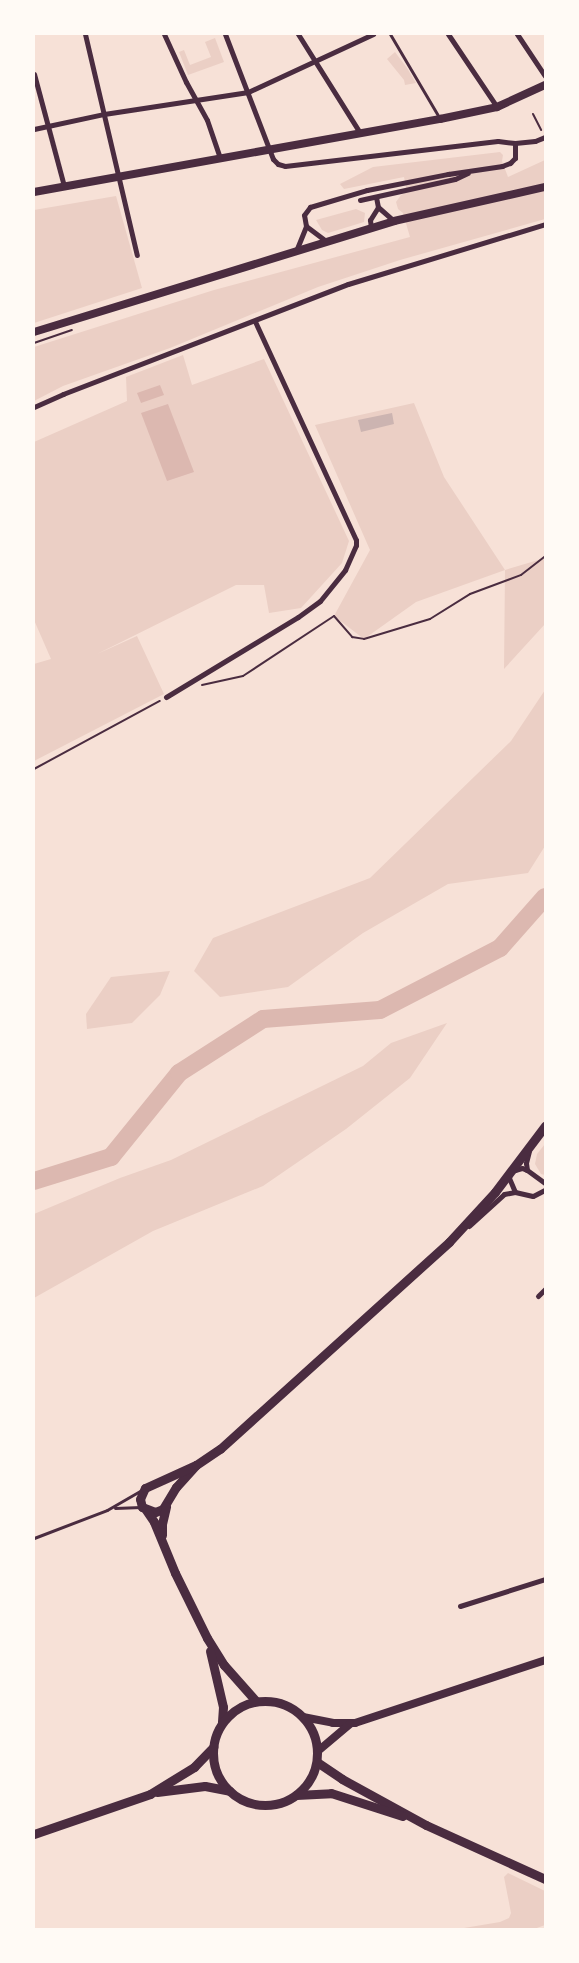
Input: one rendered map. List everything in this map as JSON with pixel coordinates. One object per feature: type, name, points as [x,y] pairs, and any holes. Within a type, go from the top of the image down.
[{"type":"main road","points":[[144,1508],[159,1511],[181,1480],[196,1465],[220,1448],[449,1242],[510,1172],[545,1126]]},
{"type":"main road","points":[[196,1465],[149,1486],[140,1499],[163,1543],[175,1573],[207,1638],[224,1665],[256,1701]]},
{"type":"main road","points":[[149,1486],[165,1491],[167,1502],[162,1524],[163,1543]]},
{"type":"main road","points":[[207,1638],[223,1707],[222,1722],[213,1747],[214,1764],[220,1779],[230,1791],[245,1801],[262,1805],[280,1803],[296,1795],[306,1786],[317,1762],[318,1751],[314,1733],[304,1717],[282,1703],[256,1701],[243,1705],[231,1712],[222,1722]]},
{"type":"main road","points":[[150,1794],[194,1767],[213,1747]]},
{"type":"main road","points":[[317,1762],[342,1779],[426,1824],[545,1879]]},
{"type":"main road","points":[[34,1834],[150,1794],[205,1786],[230,1791]]},
{"type":"main road","points":[[296,1795],[331,1794],[426,1824]]},
{"type":"street","points":[[85,34],[137,255]]},
{"type":"street","points":[[164,34],[207,120],[220,158]]},
{"type":"street","points":[[225,34],[274,159],[285,166],[498,141],[515,143],[535,141],[544,135]]},
{"type":"street","points":[[298,34],[360,133]]},
{"type":"street","points":[[34,128],[104,114],[248,92],[373,34]]},
{"type":"street","points":[[448,34],[497,107]]},
{"type":"street","points":[[517,34],[545,76]]},
{"type":"street","points":[[34,74],[64,186]]},
{"type":"street","points":[[34,192],[440,119],[497,107],[545,85]]},
{"type":"street","points":[[296,251],[306,226],[304,215],[306,210],[316,205],[366,190],[510,163],[514,158],[515,143]]},
{"type":"street","points":[[360,200],[455,179],[474,171]]},
{"type":"street","points":[[34,332],[394,221],[545,187]]},
{"type":"street","points":[[376,197],[378,207],[394,221]]},
{"type":"street","points":[[371,228],[370,220],[378,207]]},
{"type":"street","points":[[34,408],[63,394],[386,271],[545,224]]},
{"type":"street","points":[[306,226],[326,241]]},
{"type":"street","points":[[166,697],[298,617],[320,601],[345,570],[356,545],[356,540],[255,321]]},
{"type":"street","points":[[528,1170],[526,1163],[531,1146]]},
{"type":"street","points":[[516,1192],[510,1184],[510,1172],[522,1168],[528,1170],[545,1183]]},
{"type":"street","points":[[449,1242],[504,1194],[516,1192],[533,1196],[545,1190]]},
{"type":"street","points":[[538,1296],[545,1289]]},
{"type":"street","points":[[460,1606],[545,1579]]},
{"type":"street","points":[[304,1717],[333,1723],[350,1724],[545,1660]]},
{"type":"street","points":[[318,1751],[350,1724]]},
{"type":"lane","points":[[390,34],[440,119]]},
{"type":"lane","points":[[107,1510],[149,1486]]},
{"type":"lane","points":[[34,1538],[107,1510],[124,1506],[144,1508]]},
{"type":"path","points":[[533,114],[544,135]]},
{"type":"path","points":[[200,685],[243,676],[334,616],[352,638],[364,639],[430,618],[470,594],[521,575],[545,556]]},
{"type":"path","points":[[34,769],[148,709],[166,697]]},
{"type":"shaded area","points":[[215,38],[224,62],[188,75],[179,52],[184,50],[190,65],[211,57],[205,42]]},
{"type":"shaded area","points":[[395,52],[416,83],[405,85],[404,80],[387,59]]},
{"type":"shaded area","points":[[500,152],[503,155],[502,161],[508,177],[545,160],[545,219],[400,260],[318,287],[170,348],[63,386],[34,401],[34,347],[214,290],[410,237],[403,213],[398,209],[396,202],[401,195],[407,192],[404,177],[344,189],[340,184],[373,167]]},
{"type":"shaded area","points":[[116,196],[142,288],[34,323],[34,210]]},
{"type":"shaded area","points":[[356,209],[365,213],[364,222],[328,233],[322,230],[316,220]]},
{"type":"shaded area","points":[[183,355],[192,385],[264,359],[349,541],[342,563],[301,608],[269,613],[264,585],[236,585],[97,654],[137,636],[164,694],[34,761],[34,664],[51,659],[34,620],[34,442],[127,401],[126,377]]},
{"type":"shaded area","points":[[160,385],[164,395],[141,403],[137,393]]},
{"type":"shaded area","points":[[414,403],[444,477],[505,570],[416,602],[364,639],[334,616],[370,550],[315,425]]},
{"type":"shaded area","points":[[168,404],[194,472],[167,481],[141,413]]},
{"type":"shaded area","points":[[545,558],[545,624],[504,669],[505,570]]},
{"type":"shaded area","points":[[545,690],[545,846],[528,873],[448,884],[363,933],[288,987],[220,997],[194,971],[213,938],[370,878],[511,741]]},
{"type":"shaded area","points":[[170,971],[160,995],[132,1023],[87,1029],[86,1014],[111,977]]},
{"type":"shaded area","points":[[447,1023],[410,1078],[346,1129],[263,1186],[153,1231],[34,1298],[34,1214],[120,1178],[171,1160],[363,1066],[391,1043]]},
{"type":"shaded area","points":[[545,1144],[545,1175],[541,1174],[535,1164],[537,1154]]},
{"type":"shaded area","points":[[508,1873],[545,1891],[545,1925],[534,1929],[458,1929],[500,1922],[509,1918],[511,1913],[504,1877]]},
{"type":"building","points":[[392,413],[394,424],[361,432],[358,420]]},
{"type":"waterway","points":[[34,1181],[111,1157],[179,1073],[263,1019],[380,1010],[500,948],[545,897]]}]
